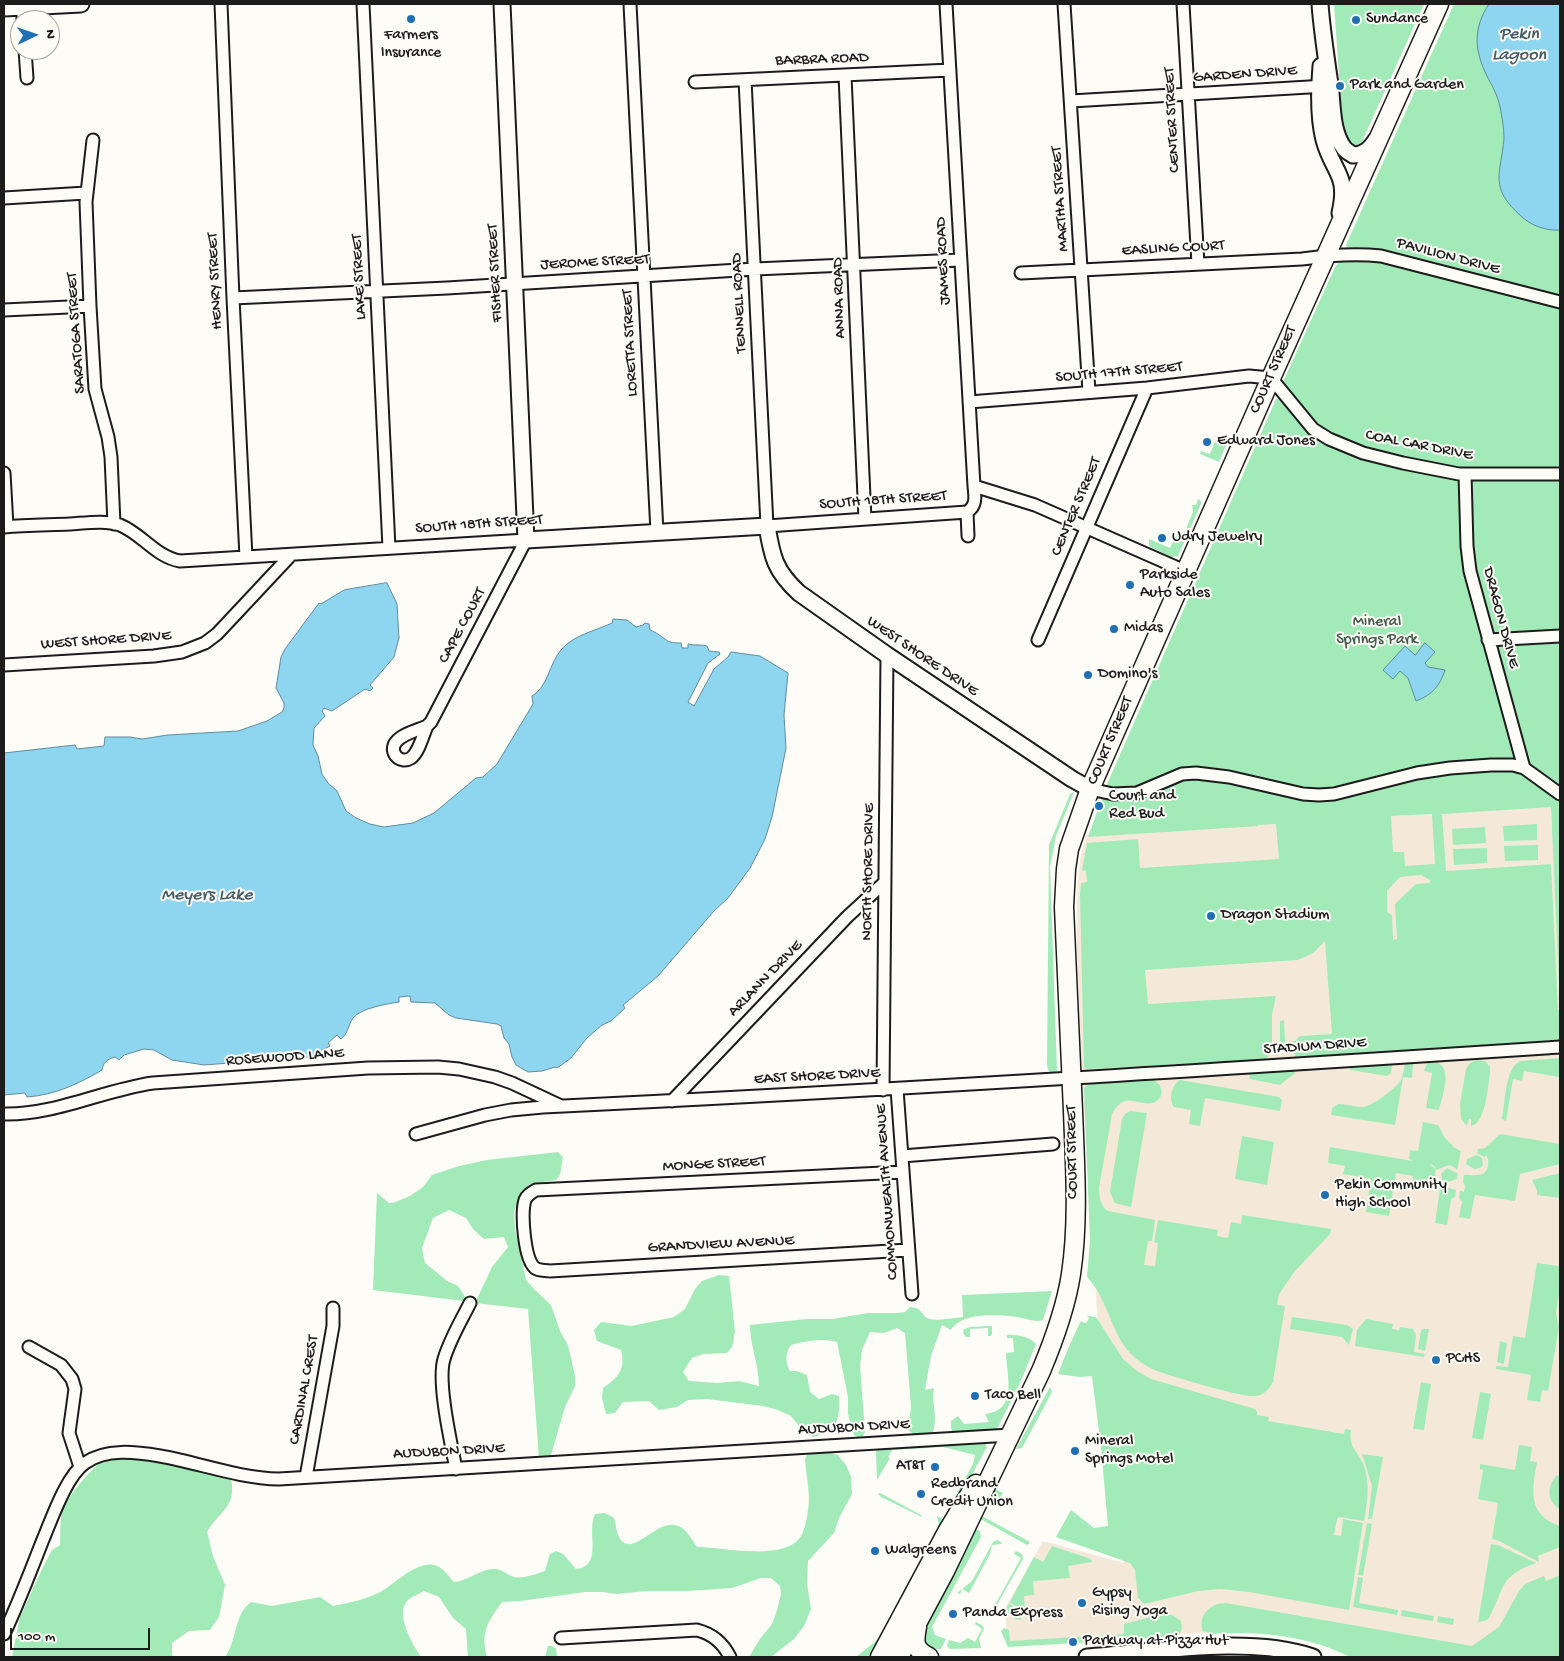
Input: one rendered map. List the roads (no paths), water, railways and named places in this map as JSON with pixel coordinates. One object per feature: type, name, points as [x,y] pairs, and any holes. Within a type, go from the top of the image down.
[{"type":"main road","name":"COURT STREET","points":[[880,1657],[947,1532],[1008,1435],[1034,1387],[1051,1347],[1066,1300],[1071,1275],[1075,1228],[1064,907],[1066,869],[1071,840],[1090,790],[1185,571],[1439,4]]},
{"type":"main road","name":"COURT STREET","points":[[899,1657],[976,1507],[1008,1435]]},
{"type":"main road","points":[[917,1624],[915,1641],[917,1648],[929,1657]]},
{"type":"street","points":[[46,10],[81,4]]},
{"type":"street","name":"HENRY STREET","points":[[221,4],[232,298],[246,557]]},
{"type":"street","name":"LAKE STREET","points":[[363,4],[389,548]]},
{"type":"street","name":"FISHER STREET","points":[[502,4],[526,540]]},
{"type":"street","name":"LORETTA STREET","points":[[630,4],[657,532]]},
{"type":"street","name":"JAMES ROAD","points":[[946,4],[975,504],[967,512]]},
{"type":"street","name":"MARTHA STREET","points":[[1064,4],[1089,392]]},
{"type":"street","name":"CENTER STREET","points":[[1183,4],[1198,264]]},
{"type":"street","points":[[1320,4],[1325,86],[1322,133],[1344,189],[1343,202],[1334,237]]},
{"type":"street","points":[[26,60],[27,78]]},
{"type":"street","name":"BARBRA ROAD","points":[[695,82],[950,70]]},
{"type":"street","name":"ANNA ROAD","points":[[845,76],[855,264],[865,519]]},
{"type":"street","name":"TENNELL ROAD","points":[[745,80],[767,526]]},
{"type":"street","points":[[1325,86],[1335,125],[1347,151],[1353,155],[1363,153],[1373,144],[1383,128]]},
{"type":"street","name":"GARDEN DRIVE","points":[[1071,101],[1325,86]]},
{"type":"street","name":"SARATOGA STREET","points":[[93,140],[86,193],[90,306],[95,389],[108,437],[111,457],[114,524]]},
{"type":"street","points":[[4,198],[86,193]]},
{"type":"street","name":"PAVILION DRIVE","points":[[1326,256],[1358,254],[1381,256],[1560,302]]},
{"type":"street","name":"EASLING COURT","points":[[1021,273],[1302,259],[1326,256]]},
{"type":"street","name":"JEROME STREET","points":[[232,298],[377,292],[754,269],[960,260]]},
{"type":"street","points":[[4,310],[90,306]]},
{"type":"street","name":"SOUTH 17TH STREET","points":[[969,402],[1147,388],[1249,376],[1271,378]]},
{"type":"street","name":"COAL CAR DRIVE","points":[[1271,378],[1309,425],[1329,439],[1372,456],[1465,474],[1560,474]]},
{"type":"street","name":"CENTER STREET","points":[[1038,640],[1147,388]]},
{"type":"street","points":[[4,473],[5,526]]},
{"type":"street","name":"DRAGON DRIVE","points":[[1465,474],[1467,554],[1470,571],[1524,768]]},
{"type":"street","points":[[974,486],[1036,505],[1185,571]]},
{"type":"street","points":[[967,512],[968,536]]},
{"type":"street","name":"SOUTH 18TH STREET","points":[[5,526],[93,522],[114,524],[126,528],[172,560],[189,561],[967,512]]},
{"type":"street","name":"WEST SHORE DRIVE","points":[[767,526],[772,555],[778,569],[788,583],[799,593],[887,656],[1090,790]]},
{"type":"street","name":"CAPE COURT","points":[[428,726],[526,540]]},
{"type":"street","name":"WEST SHORE DRIVE","points":[[4,665],[154,656],[176,654],[195,648],[217,634],[291,555]]},
{"type":"street","points":[[1488,640],[1560,636]]},
{"type":"street","name":"NORTH SHORE DRIVE","points":[[883,1090],[887,656]]},
{"type":"street","points":[[1090,790],[1113,794],[1137,793],[1182,774],[1196,773],[1238,779],[1303,794],[1319,795],[1334,794],[1417,773],[1450,768],[1513,765],[1524,768],[1560,794]]},
{"type":"street","name":"ARLANN DRIVE","points":[[672,1101],[847,917],[885,882]]},
{"type":"street","name":"STADIUM DRIVE","points":[[1071,1079],[1560,1047]]},
{"type":"street","name":"ROSEWOOD LANE","points":[[4,1114],[28,1113],[57,1107],[130,1087],[153,1083],[413,1066],[459,1069],[495,1077],[512,1083],[550,1102],[565,1106]]},
{"type":"street","name":"EAST SHORE DRIVE","points":[[416,1134],[485,1115],[511,1110],[1071,1079]]},
{"type":"street","name":"COMMONWEALTH AVENUE","points":[[897,1089],[912,1294]]},
{"type":"street","points":[[902,1156],[1053,1144]]},
{"type":"street","name":"MONGE STREET","points":[[536,1268],[528,1258],[525,1247],[524,1210],[528,1195],[540,1190],[903,1172]]},
{"type":"street","name":"GRANDVIEW AVENUE","points":[[536,1268],[550,1271],[908,1250]]},
{"type":"street","points":[[456,1469],[445,1405],[442,1367],[449,1344],[470,1303]]},
{"type":"street","name":"CARDINAL CREST","points":[[306,1477],[333,1326],[333,1308]]},
{"type":"street","points":[[29,1347],[62,1365],[72,1379],[75,1389],[69,1433],[80,1467]]},
{"type":"street","name":"AUDUBON DRIVE","points":[[4,1634],[68,1483],[80,1467],[91,1459],[104,1454],[133,1453],[160,1456],[246,1476],[272,1478],[456,1469],[1008,1435]]},
{"type":"street","points":[[560,1638],[697,1630],[718,1640],[730,1657]]},
{"type":"street","points":[[1087,1657],[1194,1653],[1234,1646],[1269,1648],[1313,1657]]},
{"type":"water","name":"Pekin Lagoon","points":[[1489,4],[1560,4],[1560,230],[1550,230],[1530,223],[1511,207],[1501,189],[1499,171],[1504,130],[1498,99],[1483,66],[1477,39],[1480,22]]},
{"type":"water","name":"Meyers Lake","points":[[387,583],[397,604],[399,638],[394,657],[370,685],[373,688],[370,691],[365,689],[332,711],[324,708],[322,711],[325,716],[314,728],[313,745],[318,756],[322,774],[337,791],[346,811],[370,824],[384,827],[413,823],[434,813],[476,778],[483,777],[497,764],[533,704],[532,696],[542,687],[561,650],[578,637],[612,623],[613,619],[627,620],[636,627],[645,623],[649,624],[650,630],[668,641],[681,643],[682,648],[688,648],[688,644],[702,645],[707,646],[709,651],[719,652],[720,654],[708,663],[688,702],[694,706],[714,669],[731,652],[760,656],[788,673],[784,715],[786,748],[772,817],[765,839],[750,868],[728,898],[713,912],[658,976],[623,1005],[625,1008],[611,1021],[602,1025],[587,1038],[571,1058],[557,1068],[528,1072],[516,1065],[509,1044],[504,1038],[501,1026],[456,1018],[449,1015],[435,1003],[411,1002],[410,996],[399,997],[399,1002],[374,1007],[362,1012],[353,1018],[341,1039],[337,1035],[328,1043],[330,1046],[308,1057],[277,1062],[256,1061],[204,1065],[172,1060],[154,1050],[144,1049],[124,1055],[119,1060],[115,1057],[110,1059],[104,1063],[102,1070],[57,1091],[27,1097],[25,1093],[4,1095],[4,753],[75,745],[77,749],[104,746],[105,737],[142,739],[168,735],[238,731],[267,721],[282,712],[284,708],[284,703],[276,688],[281,657],[319,603],[321,604],[344,590]]},
{"type":"water","points":[[1425,643],[1435,652],[1425,663],[1428,667],[1445,670],[1441,681],[1435,689],[1427,696],[1416,701],[1408,678],[1400,671],[1393,679],[1383,670],[1405,646],[1415,655]]},
{"type":"place","name":"Farmers Insurance","points":[[411,19]]},
{"type":"place","name":"Sundance","points":[[1356,20]]},
{"type":"place","name":"Park and Garden","points":[[1340,86]]},
{"type":"place","name":"Edward Jones","points":[[1207,442]]},
{"type":"place","name":"Udry Jewelry","points":[[1162,538]]},
{"type":"place","name":"Parkside Auto Sales","points":[[1130,585]]},
{"type":"place","name":"Midas","points":[[1114,629]]},
{"type":"place","name":"Domino's","points":[[1088,675]]},
{"type":"place","name":"Court and Red Bud","points":[[1099,806]]},
{"type":"place","name":"Dragon Stadium","points":[[1211,916]]},
{"type":"place","name":"Pekin Community High School","points":[[1325,1195]]},
{"type":"place","name":"PCHS","points":[[1436,1360]]},
{"type":"place","name":"Taco Bell","points":[[975,1396]]},
{"type":"place","name":"Mineral Springs Motel","points":[[1075,1451]]},
{"type":"place","name":"AT&T","points":[[935,1467]]},
{"type":"place","name":"Redbrand Credit Union","points":[[921,1494]]},
{"type":"place","name":"Walgreens","points":[[875,1551]]},
{"type":"place","name":"Gypsy Rising Yoga","points":[[1082,1603]]},
{"type":"place","name":"Panda Express","points":[[953,1614]]},
{"type":"place","name":"Parkway at Pizza Hut","points":[[1073,1642]]},
{"type":"park label","name":"Mineral Springs Park","points":[[1377,632]]}]
